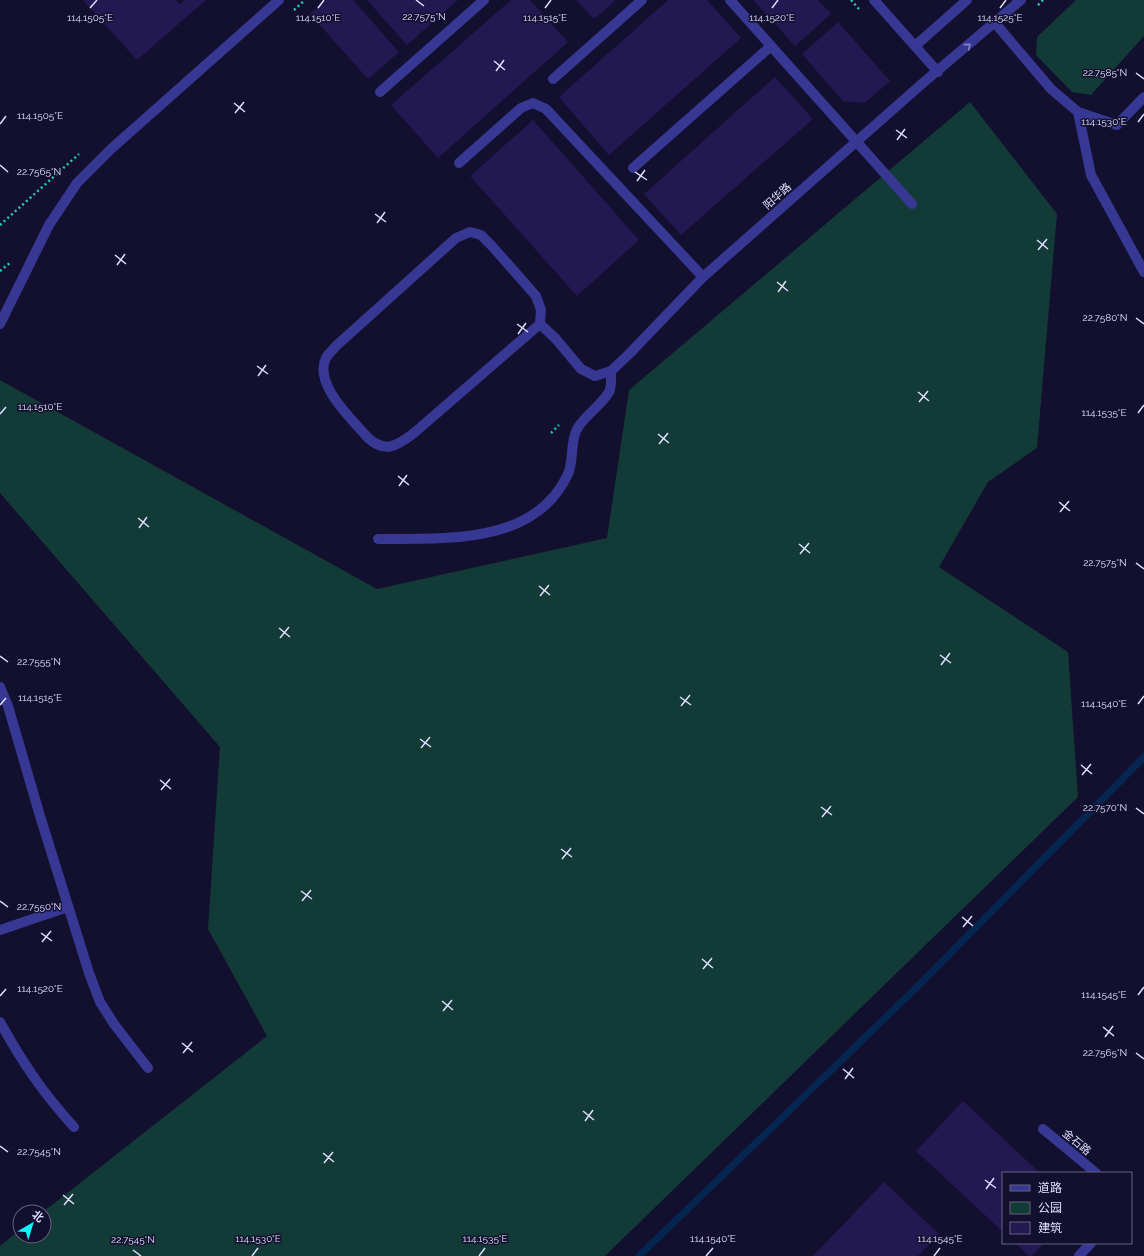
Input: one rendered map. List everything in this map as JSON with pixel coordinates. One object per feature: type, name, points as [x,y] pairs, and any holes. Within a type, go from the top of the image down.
[{"type":"street","points":[[0,324],[49,225],[77,183],[111,149],[279,0]]},
{"type":"street","points":[[380,92],[484,0]]},
{"type":"street","points":[[553,79],[642,0]]},
{"type":"street","points":[[730,0],[912,204]]},
{"type":"street","points":[[874,0],[938,72]]},
{"type":"street","points":[[915,46],[967,0]]},
{"type":"street","name":"阳华路","points":[[611,371],[703,277],[856,142],[1021,0]]},
{"type":"street","points":[[996,22],[1052,89],[1078,112],[1117,125],[1144,97]]},
{"type":"street","points":[[633,168],[771,46]]},
{"type":"street","points":[[458,163],[521,108],[533,103],[540,105],[546,109],[703,277]]},
{"type":"street","points":[[1078,112],[1092,176],[1144,272]]},
{"type":"street","points":[[470,232],[481,235],[536,296],[541,310],[540,324],[414,433],[400,444],[388,448],[374,444],[367,437],[328,389],[323,374],[326,359],[336,346],[456,238],[470,232]]},
{"type":"street","points":[[378,539],[469,537],[520,523],[542,508],[557,492],[568,473],[577,430],[609,391],[611,371],[595,376],[581,369],[556,339],[540,324]]},
{"type":"street","points":[[0,687],[8,706],[68,907],[100,1002],[114,1024],[148,1068]]},
{"type":"street","points":[[0,930],[68,907]]},
{"type":"street","points":[[0,1022],[22,1063],[49,1099],[74,1127]]},
{"type":"street","name":"金石路","points":[[1043,1128],[1095,1172]]},
{"type":"street","points":[[1079,1256],[1091,1244]]},
{"type":"green space","points":[[1076,0],[1144,0],[1144,36],[1091,95],[1072,92],[1036,55],[1037,37]]},
{"type":"green space","points":[[970,102],[1057,214],[1037,448],[988,482],[939,567],[1068,652],[1078,797],[605,1256],[0,1256],[0,1246],[12,1236],[12,1244],[52,1244],[52,1205],[267,1036],[208,929],[220,747],[0,493],[0,380],[377,589],[607,538],[629,390]]},
{"type":"building","points":[[83,0],[176,0],[180,4],[185,0],[206,0],[137,60]]},
{"type":"building","points":[[326,0],[353,0],[399,52],[368,79],[310,14]]},
{"type":"building","points":[[367,0],[458,0],[407,45]]},
{"type":"building","points":[[511,0],[530,0],[568,42],[438,158],[391,105]]},
{"type":"building","points":[[576,0],[616,0],[594,19]]},
{"type":"building","points":[[668,0],[707,0],[741,38],[609,155],[559,97]]},
{"type":"building","points":[[753,0],[818,0],[831,14],[795,46]]},
{"type":"building","points":[[838,22],[890,81],[865,103],[843,101],[802,54]]},
{"type":"building","points":[[775,77],[813,119],[681,235],[644,194]]},
{"type":"building","points":[[533,120],[639,240],[577,296],[470,176]]},
{"type":"building","points":[[963,1101],[1039,1172],[1002,1172],[1002,1231],[916,1151]]},
{"type":"building","points":[[884,1182],[939,1234],[918,1256],[813,1256]]},
{"type":"building","points":[[1016,1244],[1043,1244],[1032,1256],[1029,1256]]},
{"type":"waterway","points":[[639,1256],[915,989],[1144,757]]}]
